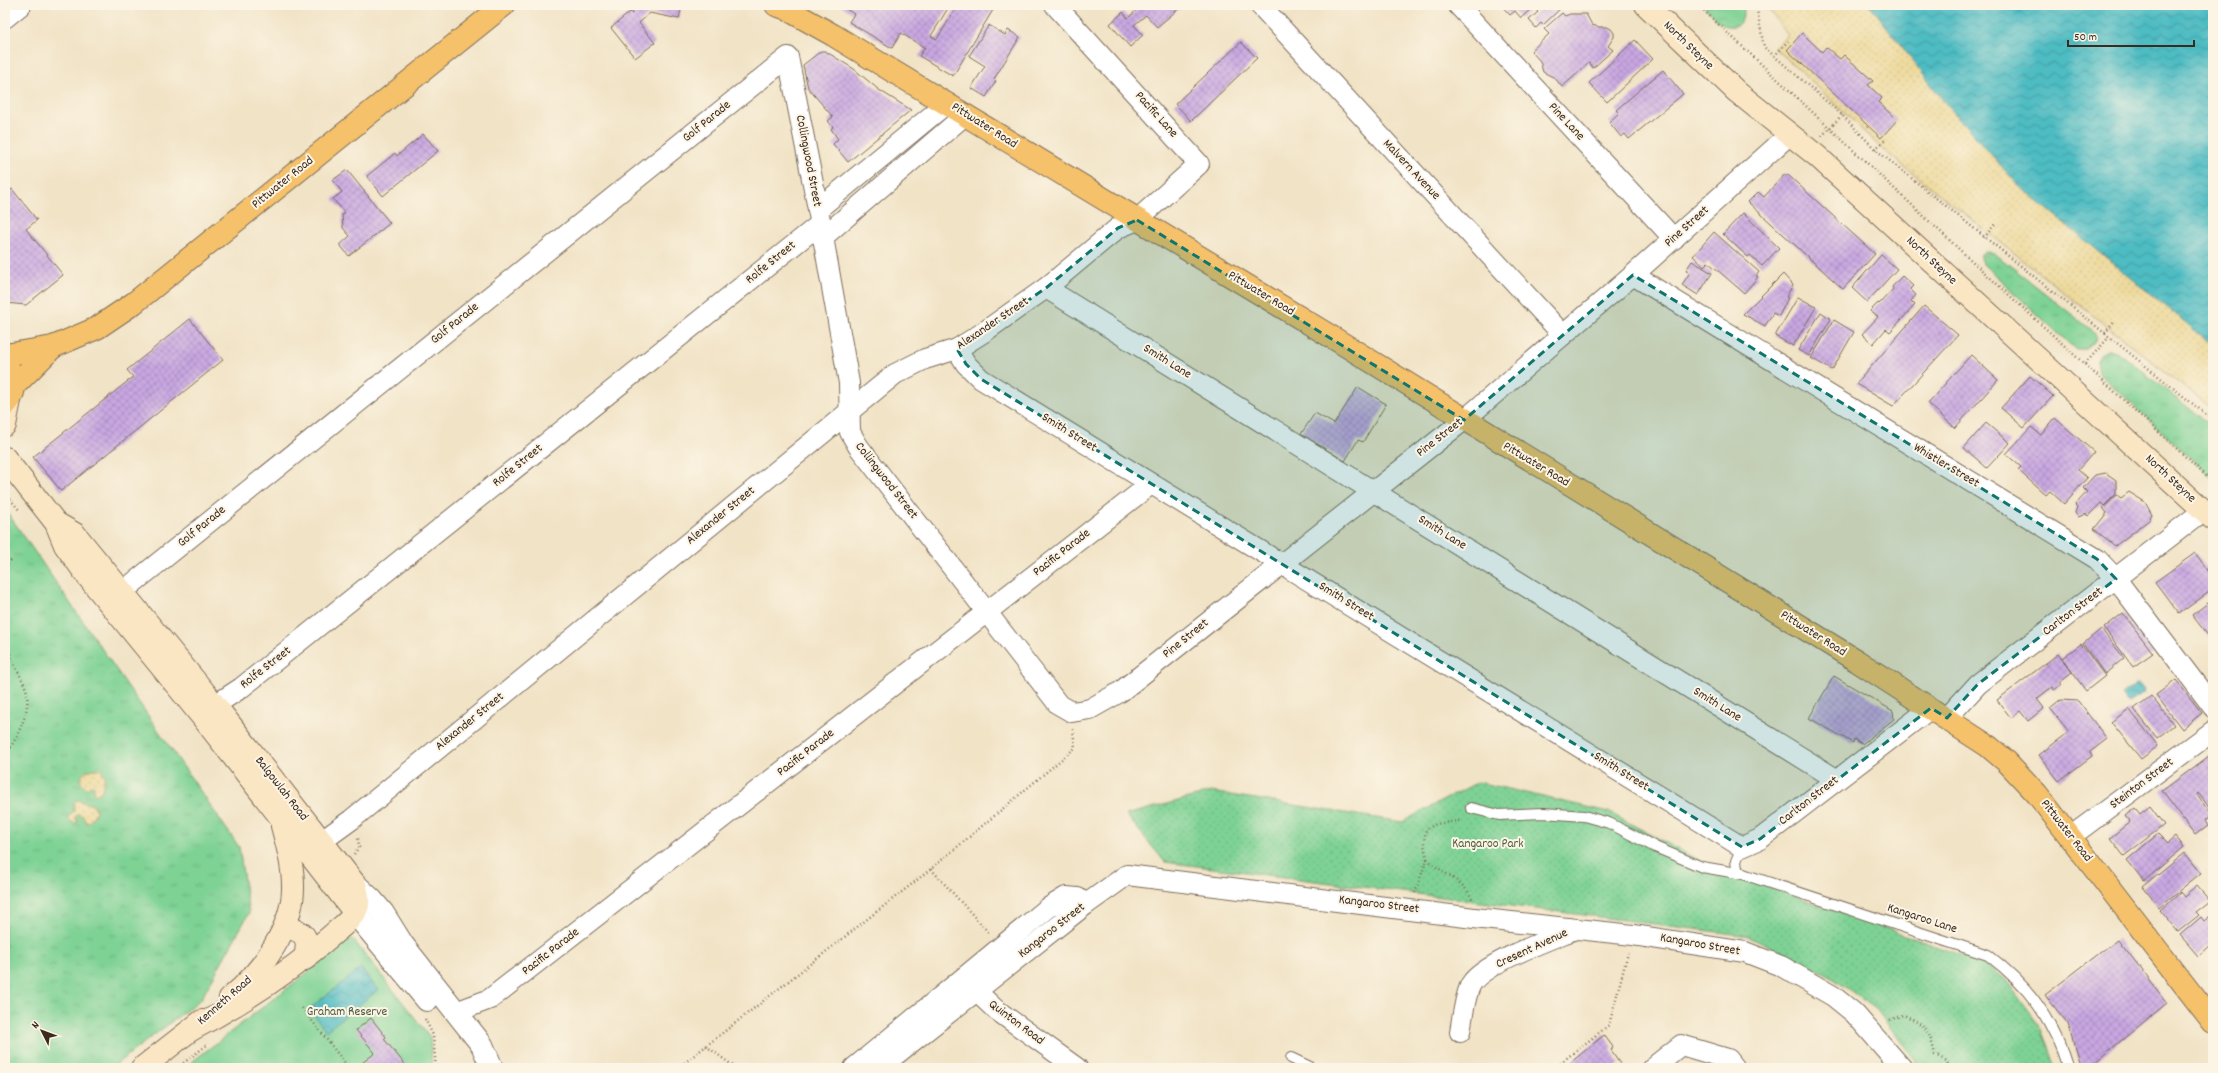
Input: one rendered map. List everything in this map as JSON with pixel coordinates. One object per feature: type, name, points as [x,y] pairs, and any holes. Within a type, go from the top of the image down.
[{"type":"main road","name":"Pittwater Road","points":[[5,355],[53,347],[97,328],[134,303],[504,5]]},
{"type":"main road","name":"North Steyne","points":[[1646,5],[1737,92],[1817,156],[2208,515]]},
{"type":"main road","name":"Pittwater Road","points":[[783,6],[947,103],[1464,420],[1939,713],[1988,746],[2007,762],[2037,794],[2213,1022]]},
{"type":"main road","name":"Pittwater Road","points":[[10,397],[53,347]]},
{"type":"main road","points":[[5,363],[13,375],[5,425]]},
{"type":"main road","name":"Balgowlah Road","points":[[5,442],[8,462],[56,523],[64,545],[88,577],[278,813],[355,913]]},
{"type":"main road","name":"Balgowlah Road","points":[[56,523],[75,534],[215,705],[355,884]]},
{"type":"main road","name":"Kenneth Road","points":[[142,1068],[242,988],[257,972],[285,927],[293,887],[290,856],[278,813]]},
{"type":"main road","points":[[355,884],[358,898],[355,913]]},
{"type":"main road","name":"Kenneth Road","points":[[191,1030],[239,1005],[305,959],[355,913]]},
{"type":"main road","points":[[285,927],[297,930],[304,934],[308,943],[305,959]]},
{"type":"street","points":[[5,18],[21,5]]},
{"type":"street","name":"Pacific Lane","points":[[1055,5],[1199,164],[1137,220]]},
{"type":"street","name":"Malvern Avenue","points":[[1260,5],[1563,335]]},
{"type":"street","name":"Pine Lane","points":[[1458,5],[1674,239]]},
{"type":"street","name":"Collingwood Street","points":[[788,57],[849,383],[850,432],[858,446],[988,611],[1058,704],[1072,712]]},
{"type":"street","name":"Golf Parade","points":[[122,592],[788,57]]},
{"type":"street","name":"Rolfe Street","points":[[820,224],[947,103]]},
{"type":"street","name":"Rolfe Street","points":[[215,705],[241,688],[820,224],[965,115]]},
{"type":"street","name":"Pine Street","points":[[1072,712],[1090,709],[1120,692],[1373,490],[1464,420],[1633,275],[1789,135]]},
{"type":"street","name":"Alexander Street","points":[[322,841],[351,820],[895,374],[925,359],[957,349],[1046,288],[1118,228],[1137,220]]},
{"type":"street","name":"Whistler Street","points":[[1633,275],[2097,559],[2116,579],[2213,707]]},
{"type":"street","name":"Smith Lane","points":[[1046,288],[1836,779]]},
{"type":"street","name":"Smith Street","points":[[957,349],[966,364],[981,379],[1742,847]]},
{"type":"street","name":"Pacific Parade","points":[[456,1012],[490,999],[1151,484]]},
{"type":"street","name":"Carlton Street","points":[[1742,847],[1760,839],[1836,779],[1939,713],[2116,579],[2208,515]]},
{"type":"street","name":"Steinton Street","points":[[2070,837],[2213,731]]},
{"type":"street","name":"Kangaroo Street","points":[[880,1068],[1084,905],[1127,875],[1412,909],[1474,918],[1633,935],[1702,944],[1744,952],[1781,966],[1810,981],[1854,1013],[1902,1068]]},
{"type":"street","name":"Balgowlah Road","points":[[355,884],[372,900],[403,945],[482,1045],[492,1068]]},
{"type":"street","points":[[854,1068],[1000,946],[1061,899],[1073,897],[1078,898],[1084,905]]},
{"type":"street","name":"Balgowlah Road","points":[[355,913],[459,1040],[471,1056],[476,1068]]},
{"type":"street","name":"Cresent Avenue","points":[[1460,1032],[1471,984],[1483,973],[1512,956],[1577,929]]},
{"type":"street","name":"Quinton Road","points":[[976,991],[995,1009],[1077,1068]]},
{"type":"street","points":[[1652,1068],[1681,1045],[1728,1059],[1736,1068]]},
{"type":"lane","name":"Kangaroo Lane","points":[[1471,808],[1499,815],[1544,812],[1584,816],[1609,823],[1656,847],[1702,867],[1744,874],[1988,956],[2009,971],[2046,1013],[2063,1052],[2068,1068]]},
{"type":"lane","points":[[1742,847],[1736,861],[1737,869],[1744,874]]},
{"type":"lane","points":[[1291,1058],[1312,1068]]},
{"type":"path","points":[[1698,5],[1829,128],[2213,482]]},
{"type":"path","points":[[1756,5],[1764,48],[1842,115],[1875,149],[1984,238],[2213,420]]},
{"type":"path","points":[[1774,56],[1788,41]]},
{"type":"path","points":[[1820,138],[1842,115]]},
{"type":"path","points":[[1875,149],[1886,139]]},
{"type":"path","points":[[1984,238],[1995,224]]},
{"type":"path","points":[[2105,334],[2115,321]]},
{"type":"path","points":[[2085,364],[2108,337]]},
{"type":"path","points":[[5,568],[12,559]]},
{"type":"path","points":[[5,610],[9,625],[8,642],[11,660],[26,690],[27,708],[9,751]]},
{"type":"path","points":[[678,1068],[931,869],[1075,748],[1072,712]]},
{"type":"path","points":[[1467,819],[1436,824],[1426,829],[1424,846],[1427,859],[1434,866],[1465,887],[1472,898],[1474,918]]},
{"type":"path","points":[[351,820],[359,838],[359,847],[354,854],[357,861]]},
{"type":"path","points":[[1412,909],[1418,880],[1427,859]]},
{"type":"path","points":[[931,869],[1000,946]]},
{"type":"path","points":[[1554,1068],[1609,1025],[1633,935]]},
{"type":"path","points":[[302,1008],[349,1068]]},
{"type":"path","points":[[1890,1020],[1903,1015],[1919,1021],[1931,1036],[1935,1055],[1947,1062],[1949,1068]]},
{"type":"path","points":[[706,1046],[736,1068]]},
{"type":"highlighted area","points":[[1137,220],[1464,420],[1633,275],[2097,559],[2116,579],[1978,684],[1947,718],[1931,708],[1760,839],[1742,847],[981,379],[966,364],[957,349],[1046,288],[1118,228]]},
{"type":"green space","points":[[1703,5],[1744,5],[1744,14],[1738,24],[1734,26],[1724,25]]},
{"type":"green space","points":[[1986,252],[1994,253],[2089,328],[2096,337],[2092,343],[2088,347],[2076,350],[1983,264],[1980,259],[1981,254]]},
{"type":"green space","points":[[2108,350],[2116,351],[2213,427],[2213,479],[2099,373],[2097,361],[2100,354]]},
{"type":"green space","points":[[5,509],[239,847],[249,913],[201,999],[111,1068],[5,1068]]},
{"type":"green space","name":"Kangaroo Park","points":[[1478,782],[1608,812],[1708,865],[1984,963],[2005,979],[2041,1028],[2055,1068],[1921,1068],[1876,1009],[1827,974],[1749,936],[1165,862],[1126,815],[1211,792],[1402,822]]},
{"type":"green space","name":"Graham Reserve","points":[[352,938],[430,1037],[432,1068],[184,1068]]},
{"type":"sand","points":[[1765,5],[1969,5],[2213,243],[2213,410],[1881,148],[1802,72],[1774,48],[1788,35]]},
{"type":"sand","points":[[93,769],[100,769],[105,775],[102,791],[96,795],[94,794],[94,786],[92,785],[87,789],[80,781],[85,772]]},
{"type":"sand","points":[[77,800],[95,806],[96,812],[90,822],[86,823],[83,816],[78,814],[75,817],[78,822],[74,823],[69,820],[68,817],[74,811],[74,803]]},
{"type":"water","points":[[1870,5],[2213,5],[2213,345],[2019,186],[1942,99]]},
{"type":"water","points":[[2138,683],[2144,690],[2143,693],[2128,703],[2122,695]]},
{"type":"water","points":[[361,968],[378,990],[326,1031],[309,1009]]},
{"type":"building","points":[[633,5],[682,5],[679,19],[650,13],[639,23],[655,43],[635,58],[611,28],[630,12],[632,14]]},
{"type":"building","points":[[840,5],[909,5],[916,9],[918,5],[950,5],[931,36],[937,39],[958,5],[996,5],[953,76],[919,56],[925,48],[901,33],[892,48],[849,22],[854,14]]},
{"type":"building","points":[[1132,5],[1182,6],[1157,27],[1146,15],[1134,25],[1143,35],[1130,47],[1110,24],[1123,12],[1128,18],[1137,10]]},
{"type":"building","points":[[1501,5],[1541,5],[1538,9],[1542,5],[1561,5],[1558,8],[1560,9],[1543,25],[1541,23],[1536,28],[1529,20],[1538,12],[1533,7],[1521,18],[1515,11],[1510,15]]},
{"type":"building","points":[[1562,13],[1565,16],[1570,14],[1586,14],[1592,25],[1611,29],[1614,33],[1614,37],[1608,46],[1613,50],[1593,68],[1589,63],[1562,87],[1555,78],[1543,72],[1540,61],[1531,51],[1549,34],[1544,29]]},
{"type":"building","points":[[989,25],[1005,35],[1008,30],[1020,37],[994,79],[996,81],[986,97],[971,88],[985,66],[969,56]]},
{"type":"building","points":[[1802,33],[1822,52],[1826,47],[1840,59],[1844,55],[1873,81],[1868,85],[1882,98],[1878,102],[1897,120],[1881,138],[1787,50]]},
{"type":"building","points":[[1635,40],[1653,59],[1607,102],[1589,83]]},
{"type":"building","points":[[1241,42],[1257,58],[1191,121],[1175,104]]},
{"type":"building","points":[[821,51],[825,51],[854,69],[879,90],[911,110],[848,162],[833,144],[838,139],[831,129],[833,127],[828,121],[833,117],[808,88],[803,65]]},
{"type":"building","points":[[1663,70],[1683,94],[1629,139],[1625,134],[1621,137],[1609,122],[1619,113],[1616,110]]},
{"type":"building","points":[[423,134],[438,151],[383,196],[367,176],[395,153],[397,156]]},
{"type":"building","points":[[347,170],[390,223],[349,256],[340,245],[350,236],[343,228],[342,215],[345,213],[333,199],[342,192],[333,180]]},
{"type":"building","points":[[1784,175],[1788,175],[1875,254],[1843,289],[1748,202],[1758,192],[1764,197]]},
{"type":"building","points":[[12,189],[37,220],[26,229],[63,275],[26,305],[5,303],[5,195]]},
{"type":"building","points":[[1743,213],[1779,248],[1762,266],[1750,255],[1748,257],[1723,234]]},
{"type":"building","points":[[1714,232],[1759,272],[1756,276],[1758,277],[1744,293],[1708,262],[1704,266],[1693,256]]},
{"type":"building","points":[[1881,255],[1897,269],[1867,302],[1852,288]]},
{"type":"building","points":[[1692,261],[1712,273],[1698,295],[1682,285],[1690,272],[1686,270]]},
{"type":"building","points":[[1783,274],[1793,285],[1786,297],[1788,298],[1779,316],[1773,313],[1765,326],[1743,314]]},
{"type":"building","points":[[1902,276],[1913,286],[1910,289],[1916,295],[1911,301],[1915,305],[1890,332],[1886,329],[1873,344],[1862,334],[1878,317],[1870,311],[1893,289],[1892,287]]},
{"type":"building","points":[[1798,297],[1816,307],[1793,346],[1775,336]]},
{"type":"building","points":[[1924,306],[1958,335],[1893,406],[1856,384]]},
{"type":"building","points":[[1821,312],[1831,319],[1809,356],[1798,350]]},
{"type":"building","points":[[190,319],[223,360],[61,491],[33,457],[133,377],[127,370]]},
{"type":"building","points":[[1834,320],[1854,332],[1832,370],[1811,358]]},
{"type":"building","points":[[1971,355],[1998,380],[1955,428],[1928,403]]},
{"type":"building","points":[[2030,376],[2053,396],[2024,428],[2001,408]]},
{"type":"building","points":[[1358,387],[1386,404],[1363,442],[1358,440],[1345,461],[1301,434],[1315,413],[1334,424]]},
{"type":"building","points":[[2055,418],[2094,452],[2078,470],[2087,478],[2064,504],[2050,491],[2046,495],[2018,470],[2021,467],[2006,454],[2031,427],[2041,435]]},
{"type":"building","points":[[1986,423],[2010,443],[1987,468],[1964,448]]},
{"type":"building","points":[[2106,473],[2116,480],[2116,494],[2104,506],[2101,503],[2088,516],[2086,514],[2078,517],[2075,513],[2077,507],[2075,505],[2087,492],[2083,488],[2095,475]]},
{"type":"building","points":[[2129,492],[2145,502],[2152,515],[2149,520],[2115,546],[2094,529],[2107,513],[2103,508],[2117,495],[2121,498]]},
{"type":"building","points":[[2195,553],[2213,577],[2213,589],[2179,614],[2155,582]]},
{"type":"building","points":[[2212,600],[2213,601],[2213,642],[2192,615]]},
{"type":"building","points":[[2123,613],[2153,653],[2133,667],[2104,628]]},
{"type":"building","points":[[2101,629],[2124,658],[2105,674],[2083,644]]},
{"type":"building","points":[[2081,644],[2105,676],[2086,691],[2062,658]]},
{"type":"building","points":[[2058,654],[2072,672],[2059,682],[2062,684],[2054,690],[2052,687],[2037,699],[2044,708],[2028,721],[2020,711],[2011,718],[1997,700]]},
{"type":"building","points":[[1834,676],[1893,711],[1894,719],[1862,744],[1854,739],[1853,743],[1809,718]]},
{"type":"building","points":[[2176,680],[2202,713],[2182,729],[2156,695]]},
{"type":"building","points":[[2151,696],[2174,725],[2157,738],[2134,709]]},
{"type":"building","points":[[2060,700],[2078,701],[2107,739],[2090,752],[2092,756],[2059,781],[2039,755],[2069,732],[2050,708]]},
{"type":"building","points":[[2129,709],[2158,746],[2141,759],[2111,722]]},
{"type":"building","points":[[2213,753],[2213,812],[2199,793],[2197,794],[2212,815],[2205,820],[2208,825],[2195,835],[2162,791]]},
{"type":"building","points":[[2150,806],[2164,825],[2124,856],[2110,838],[2130,822],[2125,816],[2135,808],[2140,814]]},
{"type":"building","points":[[2158,834],[2167,843],[2175,836],[2184,847],[2144,881],[2127,860]]},
{"type":"building","points":[[2185,853],[2201,873],[2159,907],[2143,887]]},
{"type":"building","points":[[2197,886],[2210,901],[2196,912],[2199,915],[2178,932],[2160,910],[2180,892],[2184,897]]},
{"type":"building","points":[[2213,914],[2213,942],[2198,956],[2180,935],[2201,917],[2204,921]]},
{"type":"building","points":[[2118,939],[2167,1003],[2088,1068],[2081,1068],[2068,1024],[2045,995]]},
{"type":"building","points":[[371,1018],[386,1037],[384,1039],[408,1068],[366,1068],[362,1063],[375,1053],[356,1030]]},
{"type":"building","points":[[1604,1035],[1613,1047],[1611,1050],[1620,1063],[1613,1068],[1564,1068]]}]
